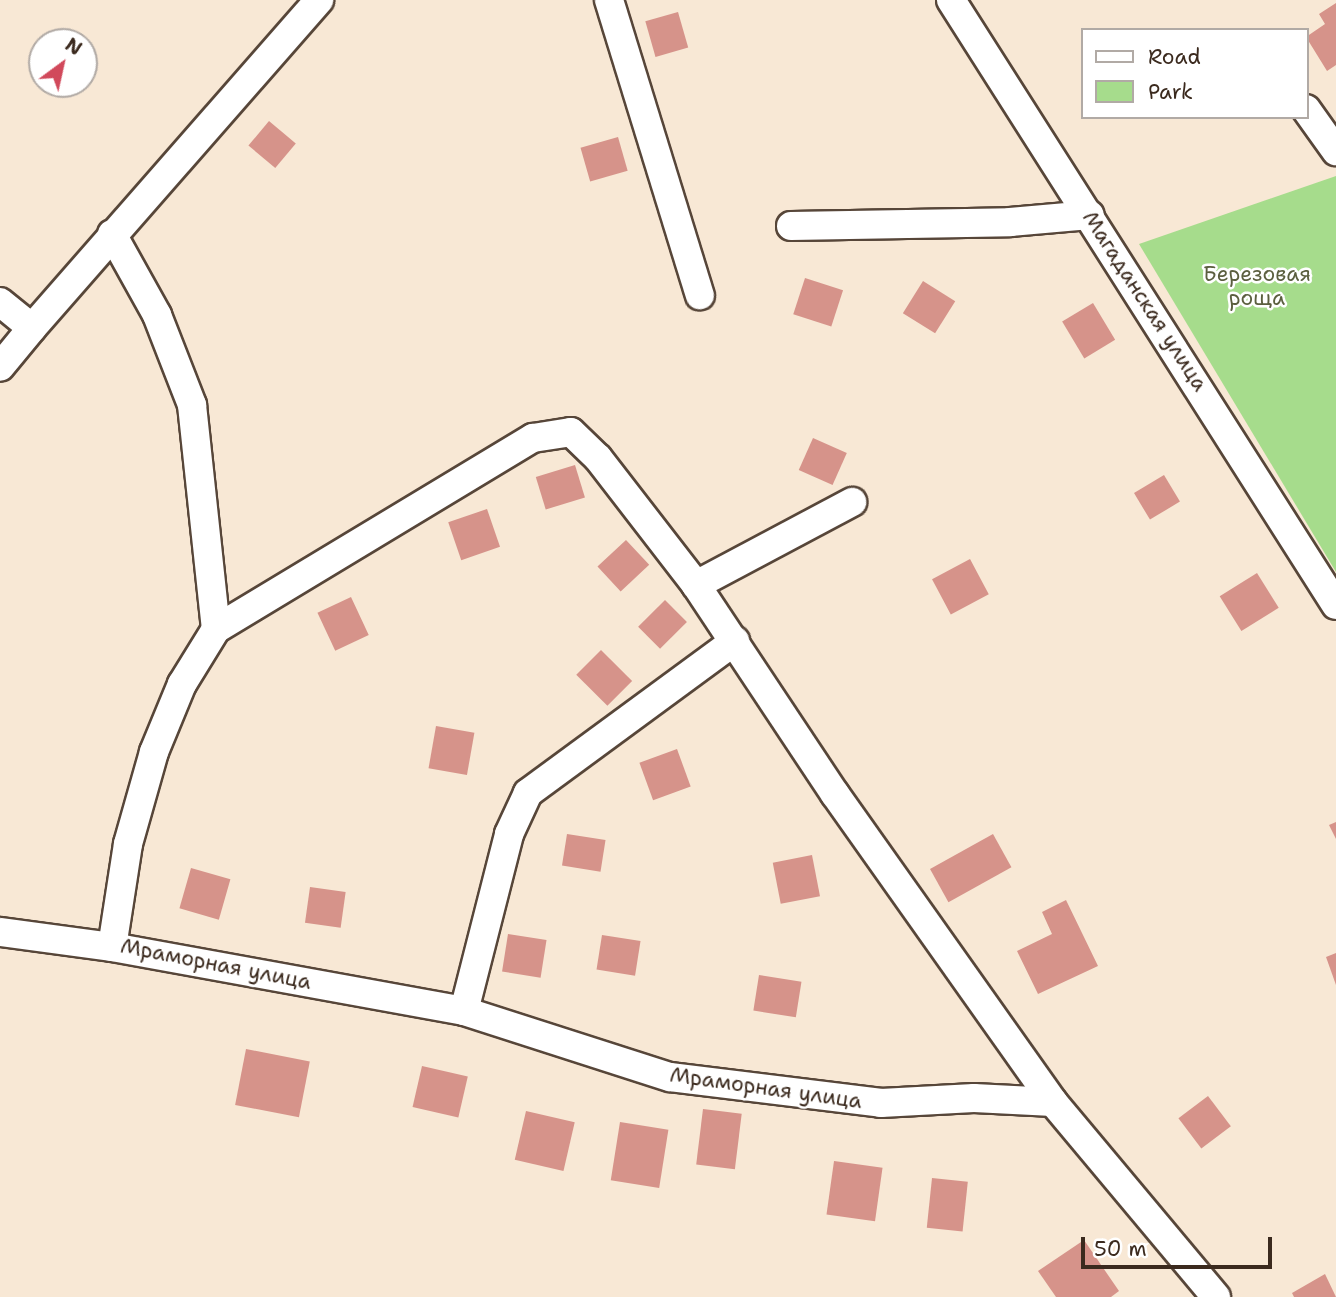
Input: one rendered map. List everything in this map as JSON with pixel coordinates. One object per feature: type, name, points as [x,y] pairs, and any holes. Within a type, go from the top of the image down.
[{"type":"street","points":[[609,0],[700,295]]},
{"type":"street","name":"Магаданская улица","points":[[951,0],[1336,605]]},
{"type":"street","points":[[0,367],[312,2]]},
{"type":"street","points":[[1308,112],[1336,151]]},
{"type":"street","points":[[791,226],[1010,222],[1090,215]]},
{"type":"street","points":[[112,234],[158,315],[192,405],[216,629],[533,438],[570,432],[598,458],[696,585],[835,793],[1053,1102],[1216,1297]]},
{"type":"street","points":[[0,302],[32,328]]},
{"type":"street","points":[[696,585],[852,502]]},
{"type":"street","name":"Мраморная улица","points":[[216,629],[182,684],[154,752],[128,844],[112,947],[464,1011],[670,1077],[881,1103],[974,1098],[1053,1102]]},
{"type":"street","points":[[464,1011],[509,834],[527,793],[735,641]]},
{"type":"street","points":[[0,932],[112,947]]},
{"type":"green space","name":"Березовая роща","points":[[1336,176],[1336,572],[1139,244]]},
{"type":"building","points":[[1336,3],[1336,65],[1327,71],[1308,40],[1308,36],[1325,24],[1319,14]]},
{"type":"building","points":[[678,12],[688,48],[656,57],[645,21]]},
{"type":"building","points":[[269,121],[296,143],[275,168],[248,146]]},
{"type":"building","points":[[618,137],[628,171],[590,181],[581,148]]},
{"type":"building","points":[[805,278],[843,290],[831,327],[793,314]]},
{"type":"building","points":[[923,281],[955,301],[935,333],[903,313]]},
{"type":"building","points":[[1093,303],[1115,340],[1084,358],[1062,322]]},
{"type":"building","points":[[813,438],[847,453],[833,485],[799,470]]},
{"type":"building","points":[[575,465],[585,498],[546,510],[536,477]]},
{"type":"building","points":[[1164,475],[1180,502],[1150,520],[1134,493]]},
{"type":"building","points":[[487,509],[500,547],[461,560],[448,522]]},
{"type":"building","points":[[626,540],[649,565],[621,591],[597,567]]},
{"type":"building","points":[[970,559],[989,594],[951,615],[932,579]]},
{"type":"building","points":[[1257,573],[1279,608],[1241,631],[1220,596]]},
{"type":"building","points":[[351,597],[369,635],[335,651],[317,613]]},
{"type":"building","points":[[665,600],[687,622],[660,649],[638,627]]},
{"type":"building","points":[[601,650],[632,681],[607,706],[576,675]]},
{"type":"building","points":[[436,726],[474,733],[467,775],[429,768]]},
{"type":"building","points":[[677,749],[691,787],[653,800],[639,763]]},
{"type":"building","points":[[1336,822],[1336,839],[1329,825]]},
{"type":"building","points":[[567,834],[606,840],[601,872],[562,866]]},
{"type":"building","points":[[993,834],[1011,867],[948,902],[930,869]]},
{"type":"building","points":[[812,855],[820,896],[781,904],[773,863]]},
{"type":"building","points":[[191,868],[230,879],[219,920],[179,908]]},
{"type":"building","points":[[310,887],[346,892],[341,928],[305,923]]},
{"type":"building","points":[[1066,900],[1098,966],[1038,994],[1017,951],[1052,934],[1042,912]]},
{"type":"building","points":[[508,934],[547,940],[541,978],[502,972]]},
{"type":"building","points":[[602,935],[641,941],[635,976],[597,970]]},
{"type":"building","points":[[1336,953],[1336,985],[1326,957]]},
{"type":"building","points":[[759,975],[801,982],[796,1017],[753,1011]]},
{"type":"building","points":[[246,1049],[310,1061],[299,1117],[235,1105]]},
{"type":"building","points":[[422,1066],[468,1077],[458,1117],[413,1107]]},
{"type":"building","points":[[1208,1096],[1231,1126],[1201,1149],[1178,1118]]},
{"type":"building","points":[[703,1109],[742,1114],[735,1169],[696,1165]]},
{"type":"building","points":[[526,1111],[575,1122],[563,1171],[515,1160]]},
{"type":"building","points":[[620,1122],[668,1130],[659,1188],[611,1180]]},
{"type":"building","points":[[834,1161],[883,1168],[875,1221],[826,1214]]},
{"type":"building","points":[[932,1178],[968,1182],[963,1231],[927,1228]]},
{"type":"building","points":[[1084,1240],[1119,1291],[1111,1297],[1056,1297],[1038,1271]]},
{"type":"building","points":[[1325,1274],[1336,1297],[1294,1297],[1292,1293]]}]
